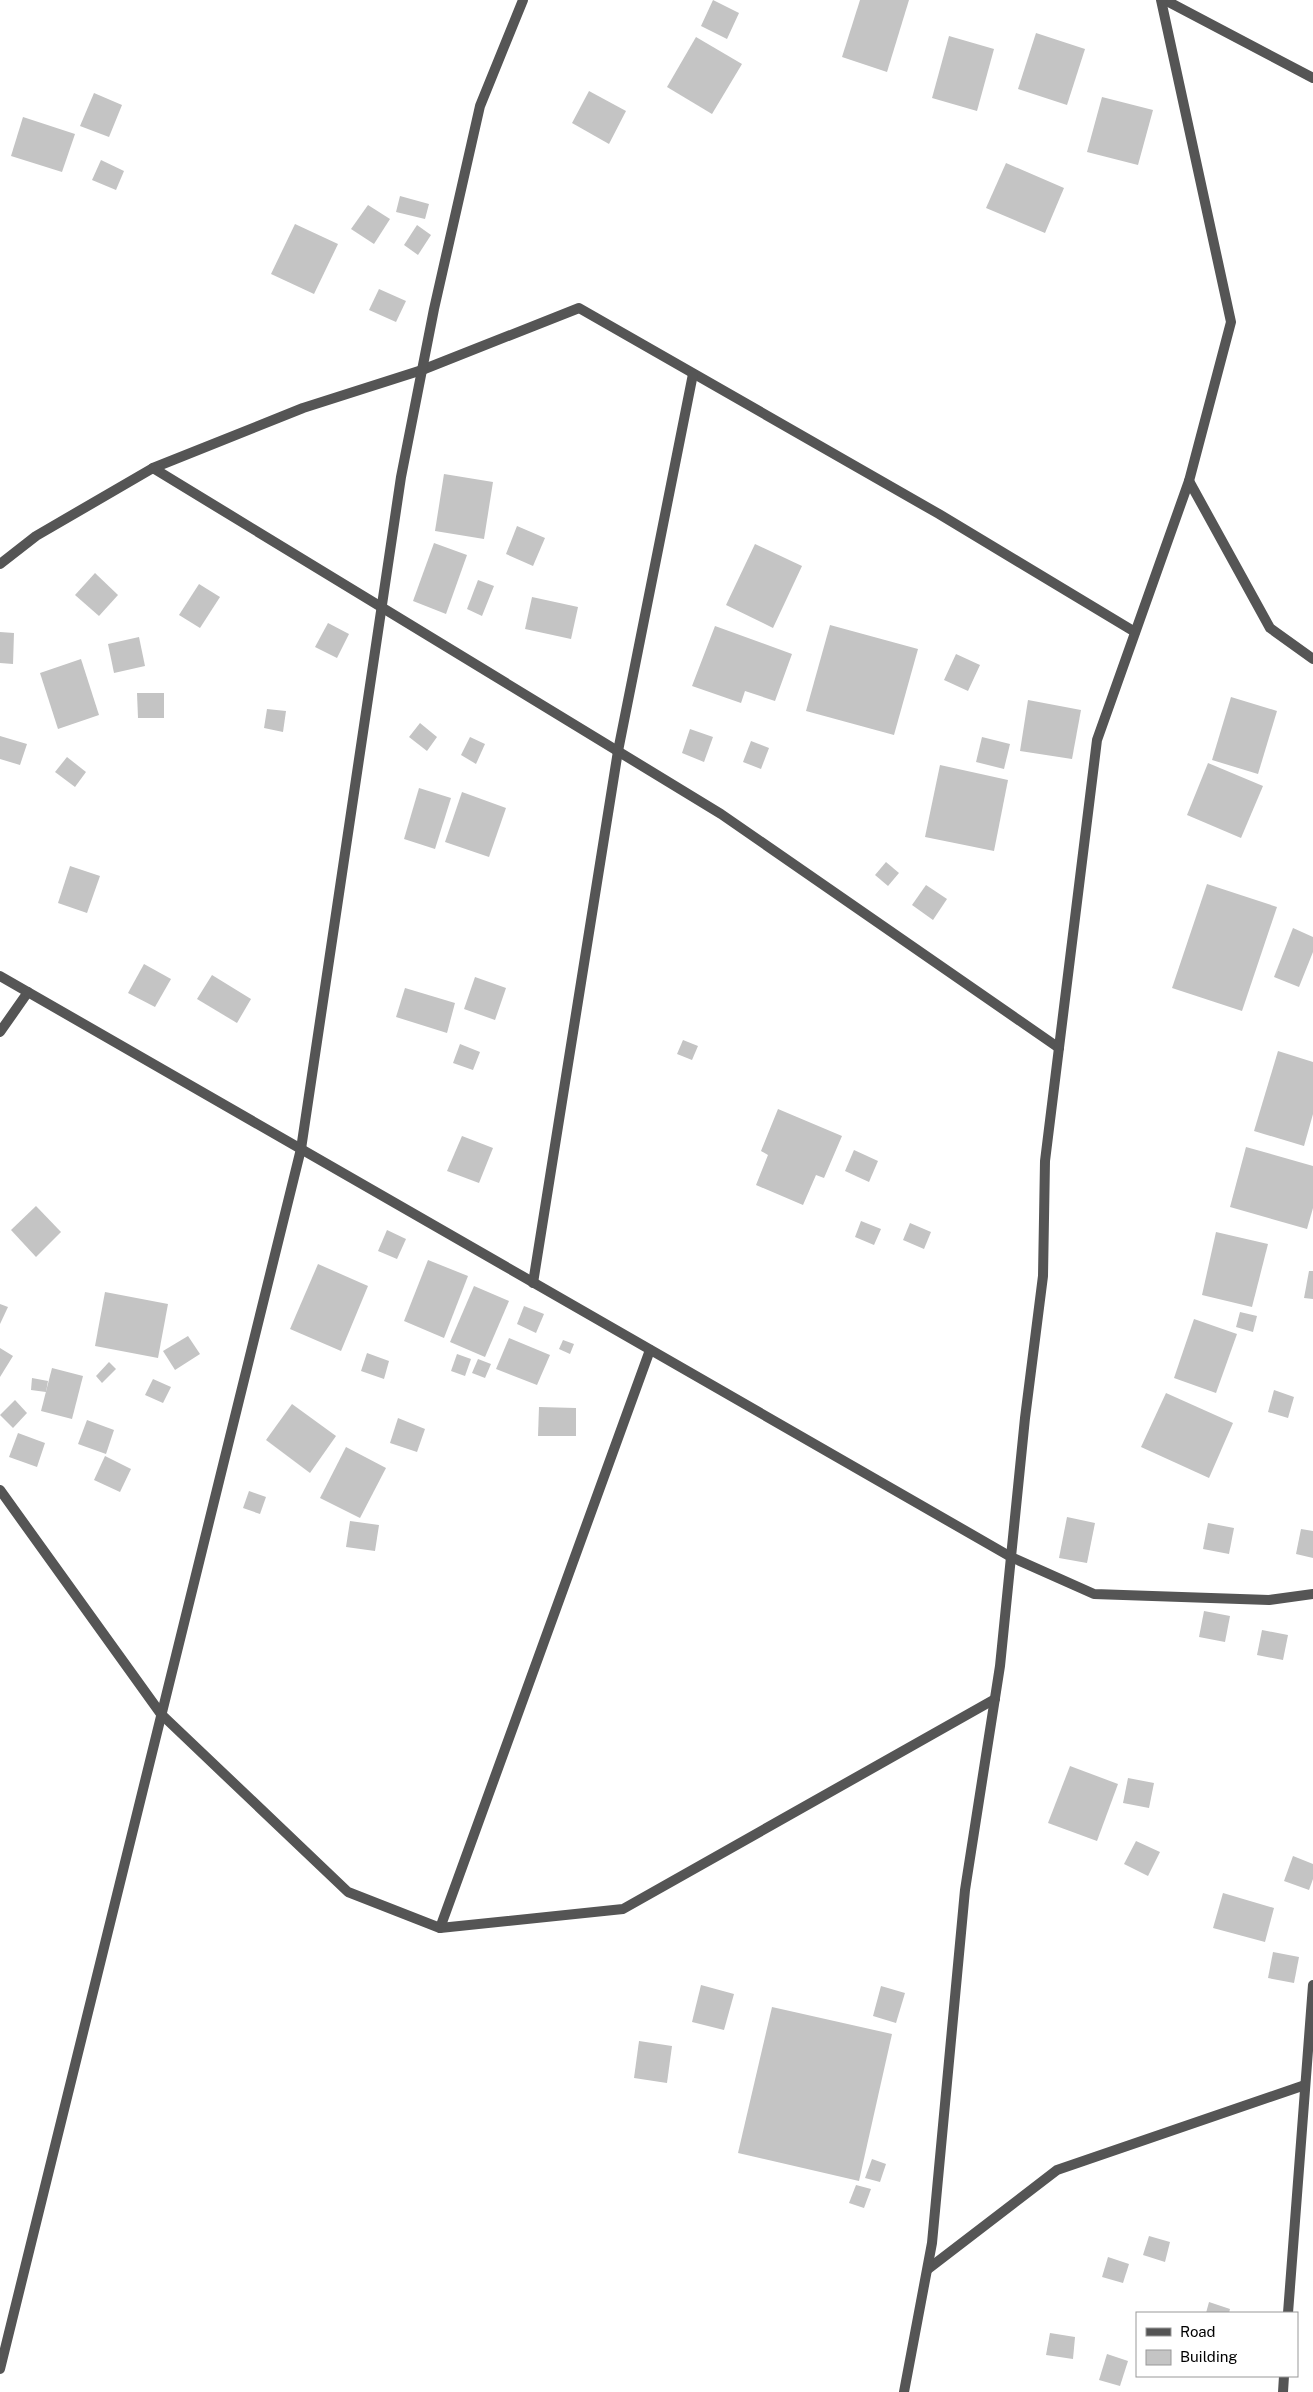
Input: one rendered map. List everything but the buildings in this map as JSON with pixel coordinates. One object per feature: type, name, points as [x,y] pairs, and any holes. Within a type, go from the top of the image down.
[{"type":"street","points":[[0,2369],[300,1149],[401,477],[422,370],[480,106],[523,0]]},
{"type":"street","points":[[904,2392],[928,2269],[948,2080],[965,1890],[995,1699],[1024,1418],[1043,1276],[1045,1161],[1097,740],[1189,481],[1231,322],[1161,0]]},
{"type":"street","points":[[1165,0],[1313,78]]},
{"type":"street","points":[[0,564],[36,536],[153,468],[303,408],[422,370],[579,308],[939,514],[1135,632]]},
{"type":"street","points":[[534,1283],[618,750],[693,374]]},
{"type":"street","points":[[153,468],[721,814],[1059,1048]]},
{"type":"street","points":[[1189,481],[1270,628],[1313,659]]},
{"type":"street","points":[[0,976],[1011,1557],[1094,1594],[1269,1600],[1313,1594]]},
{"type":"street","points":[[0,1032],[28,992]]},
{"type":"street","points":[[440,1928],[650,1350]]},
{"type":"street","points":[[0,1490],[161,1714],[348,1892],[440,1928],[623,1909],[995,1699]]},
{"type":"street","points":[[1288,2312],[1313,1985]]},
{"type":"street","points":[[928,2269],[1056,2170],[1305,2085]]},
{"type":"street","points":[[1283,2392],[1284,2377]]}]
